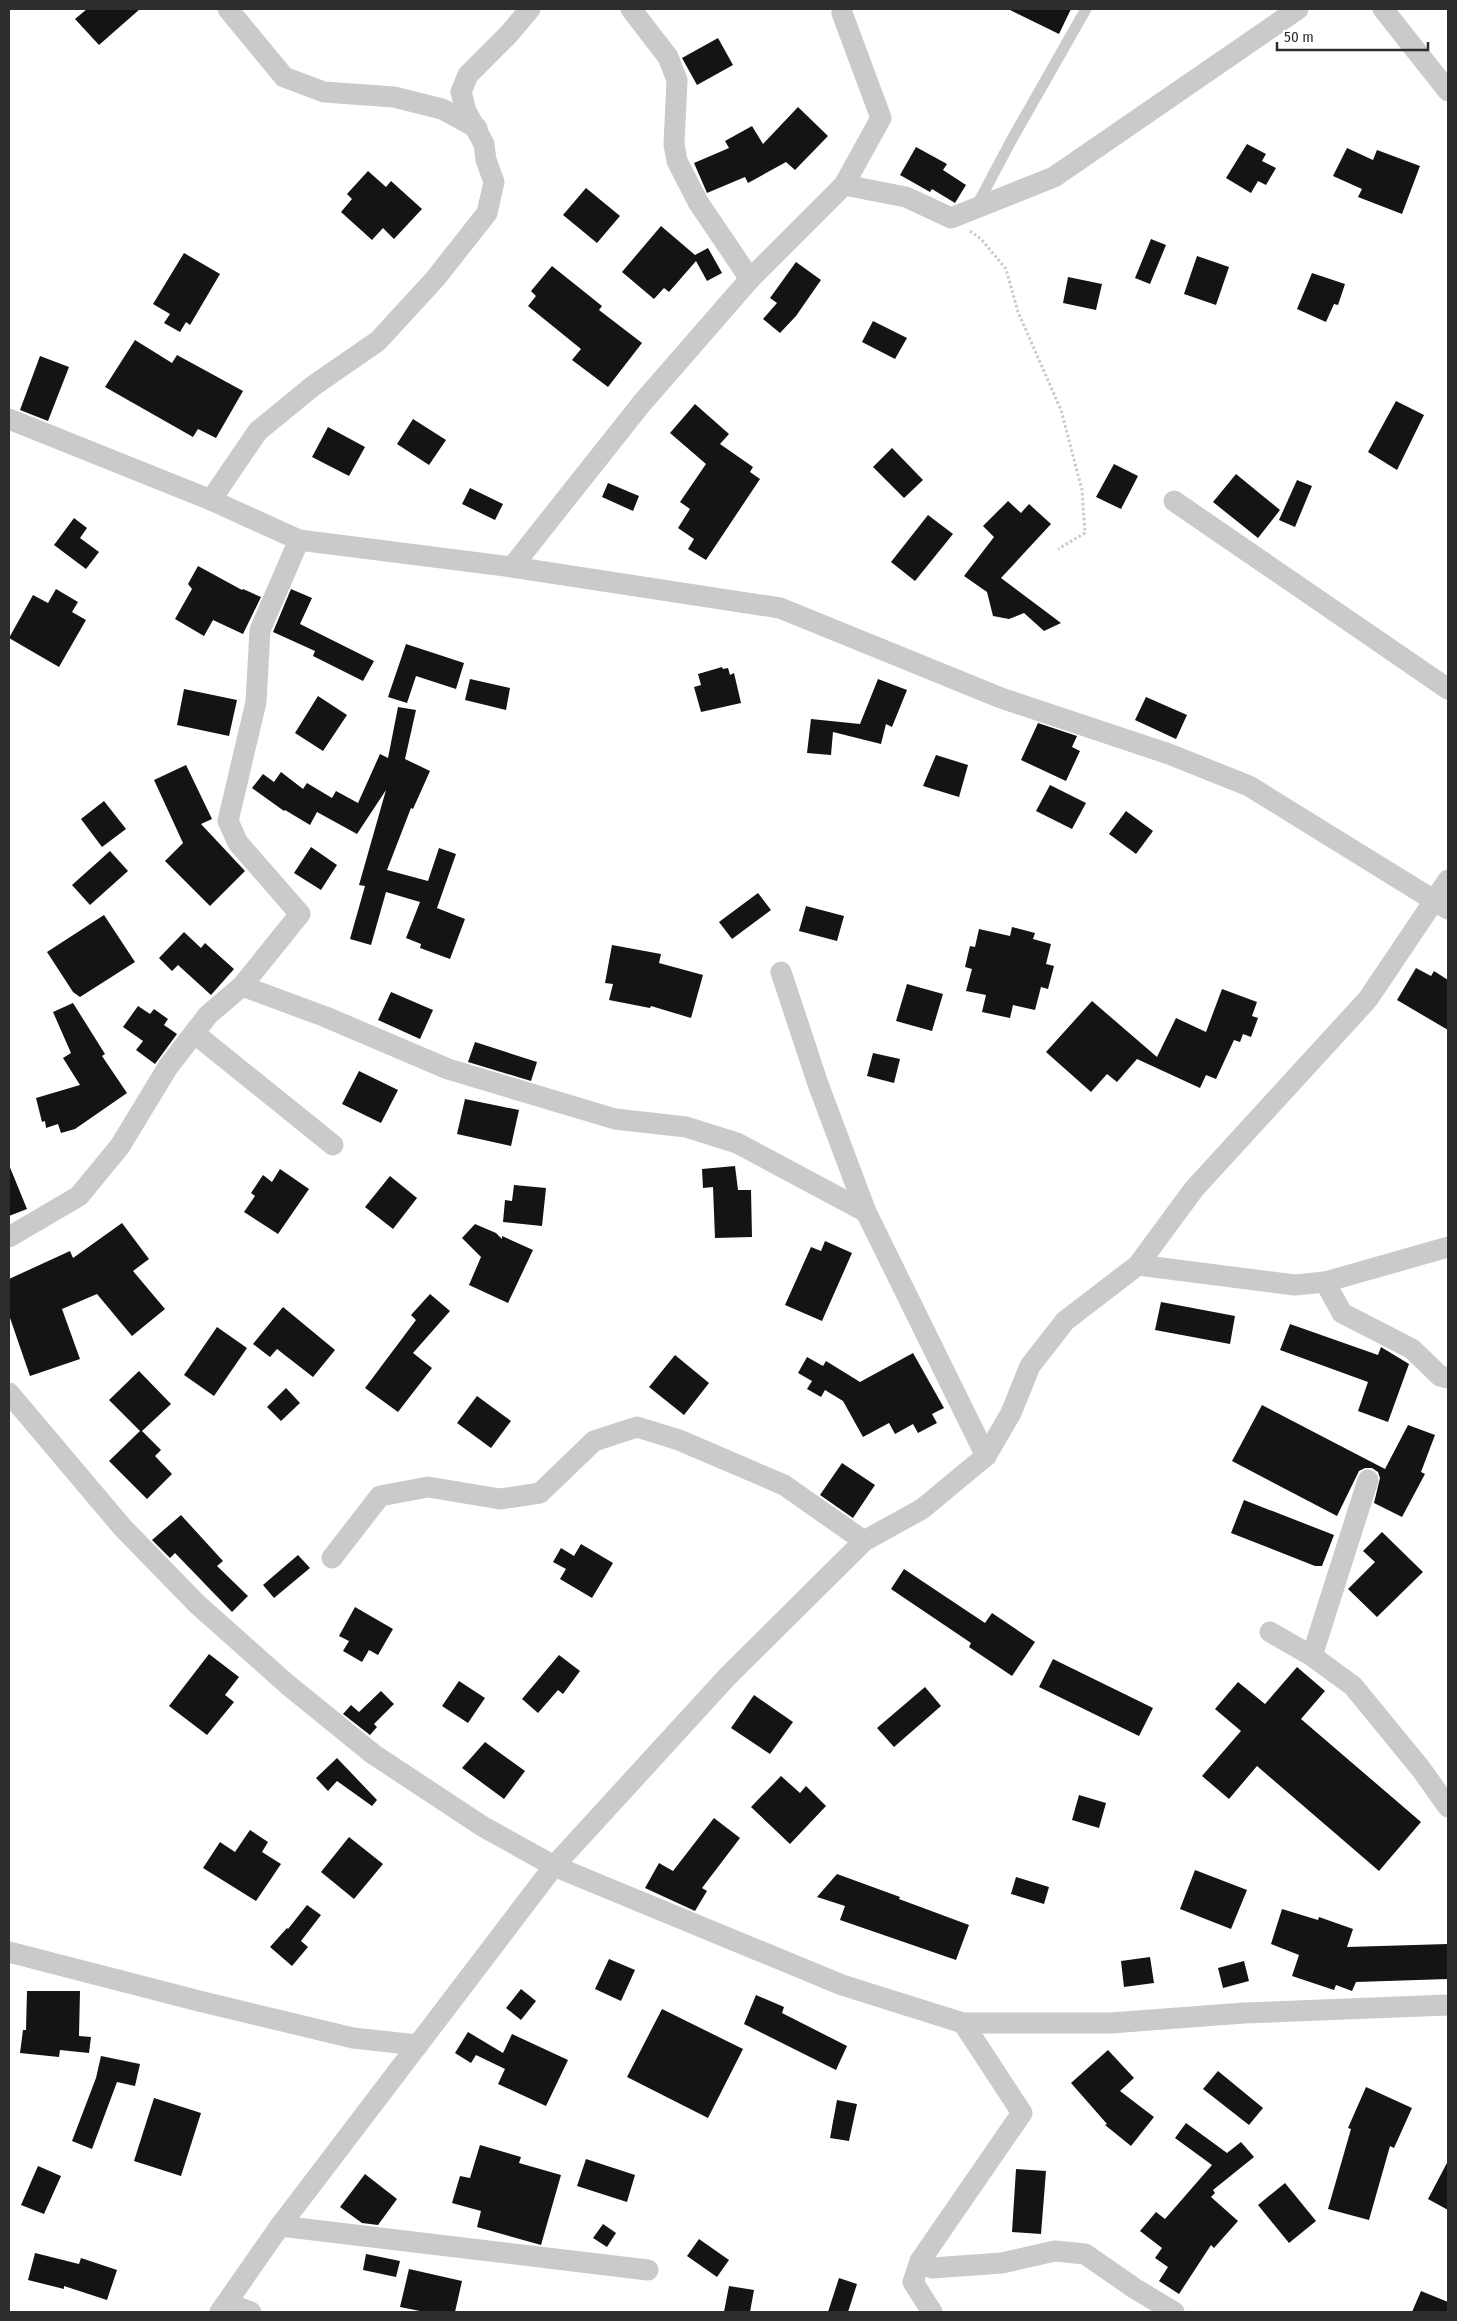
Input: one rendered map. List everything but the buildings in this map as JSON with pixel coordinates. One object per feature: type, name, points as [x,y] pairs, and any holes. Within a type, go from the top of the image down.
[{"type":"street","points":[[228,9],[284,77],[324,92],[394,97],[442,109],[477,128]]},
{"type":"street","points":[[211,500],[258,431],[313,386],[378,341],[435,279],[487,213],[494,182],[486,160],[484,144],[477,128],[466,111],[461,92],[468,74],[483,57],[508,35],[530,9]]},
{"type":"street","points":[[631,9],[668,57],[677,80],[674,144],[678,161],[698,202],[750,279]]},
{"type":"street","points":[[844,185],[906,197],[951,218],[1054,177],[1298,9]]},
{"type":"street","points":[[1382,9],[1448,91]]},
{"type":"street","points":[[512,567],[642,404],[750,279],[844,185],[881,118],[842,13]]},
{"type":"street","points":[[9,419],[211,500],[299,540],[512,567],[780,608],[1001,698],[1169,754],[1249,786],[1441,905]]},
{"type":"street","points":[[1174,500],[1448,689]]},
{"type":"street","points":[[9,1237],[79,1196],[120,1146],[168,1068],[208,1015],[242,986],[300,914],[238,843],[228,821],[256,702],[260,630],[299,540]]},
{"type":"street","points":[[251,2312],[224,2308],[280,2226],[554,1866],[727,1677],[864,1541],[922,1509],[986,1456],[1011,1413],[1030,1366],[1065,1322],[1138,1265],[1194,1189],[1368,998],[1441,905],[1448,880]]},
{"type":"street","points":[[781,972],[818,1084],[866,1212],[986,1456]]},
{"type":"street","points":[[242,986],[326,1017],[448,1069],[615,1119],[686,1127],[737,1143],[866,1212]]},
{"type":"street","points":[[194,1033],[333,1145]]},
{"type":"street","points":[[1138,1265],[1295,1285],[1325,1282],[1448,1247]]},
{"type":"street","points":[[1325,1282],[1342,1313],[1412,1349],[1440,1376],[1448,1378]]},
{"type":"street","points":[[11,1403],[129,1535],[197,1604],[288,1685],[374,1754],[482,1826],[554,1866],[842,1985],[963,2023],[1112,2023],[1244,2013],[1448,2005]]},
{"type":"street","points":[[332,1558],[380,1496],[428,1487],[500,1499],[540,1493],[594,1442],[637,1428],[679,1440],[784,1485],[864,1541]]},
{"type":"street","points":[[1312,1656],[1368,1480]]},
{"type":"street","points":[[1270,1632],[1312,1656],[1353,1686],[1421,1768],[1448,1807]]},
{"type":"street","points":[[9,1952],[353,2038],[418,2045]]},
{"type":"street","points":[[932,2312],[913,2282],[920,2261],[1022,2113],[963,2023]]},
{"type":"street","points":[[280,2226],[648,2270]]},
{"type":"street","points":[[920,2261],[932,2268],[1002,2263],[1055,2250],[1086,2254],[1134,2288],[1174,2312]]},
{"type":"lane","points":[[975,208],[1011,140],[1086,9]]},
{"type":"path","points":[[951,218],[981,239],[1006,269],[1018,312],[1061,410],[1082,490],[1085,533],[1058,550]]}]
